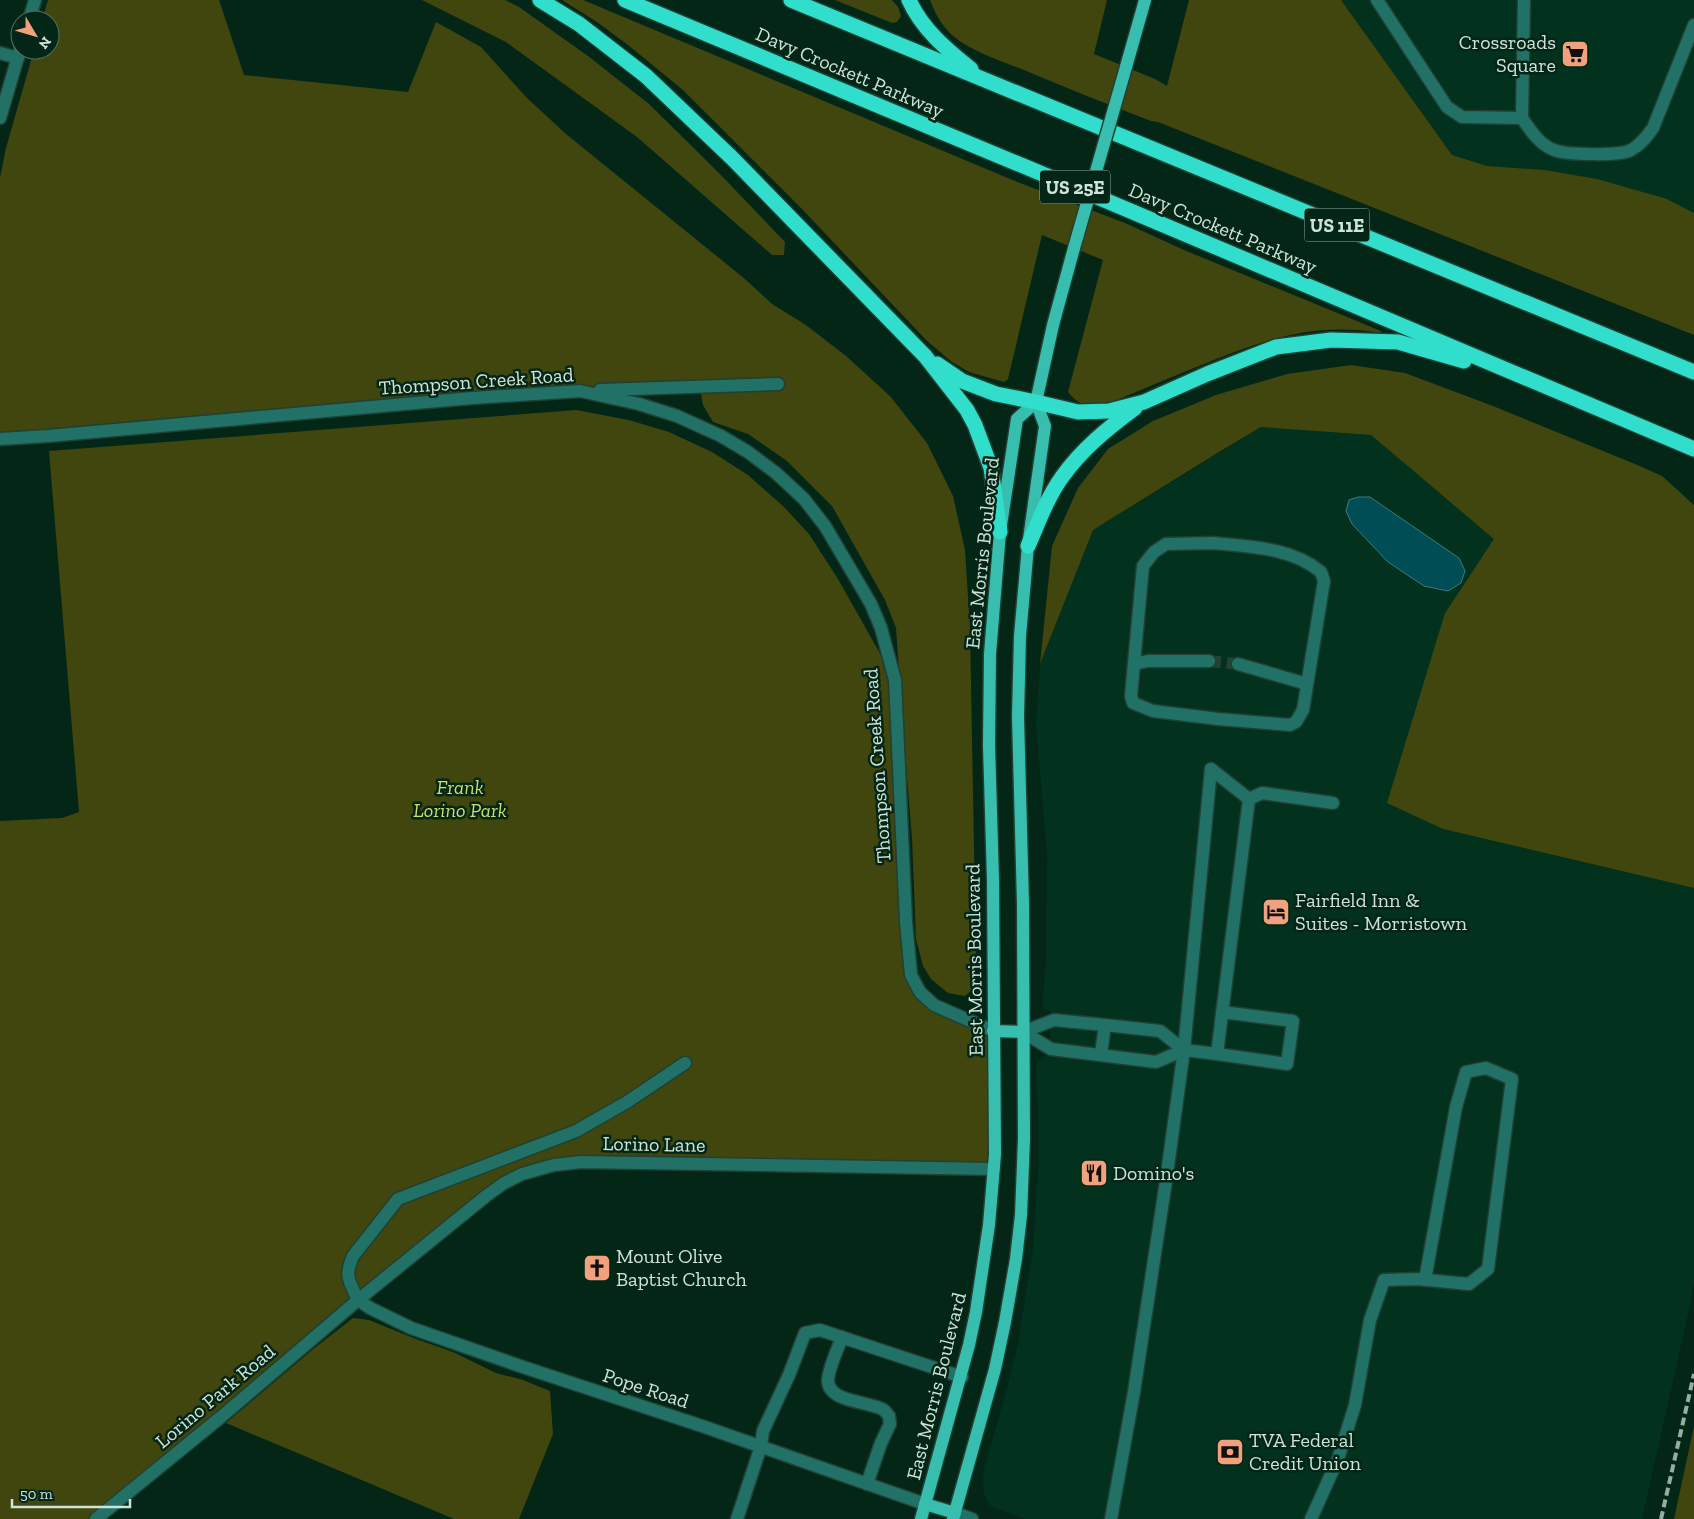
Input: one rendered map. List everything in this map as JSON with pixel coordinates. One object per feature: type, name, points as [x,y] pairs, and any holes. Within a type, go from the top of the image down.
[{"type":"highway","points":[[540,0],[579,24],[646,76],[732,158],[925,356],[967,410],[981,439],[991,468],[1000,532]]},
{"type":"highway","name":"Davy Crockett Parkway","points":[[625,0],[1694,449]]},
{"type":"highway","points":[[792,0],[986,80]]},
{"type":"highway","points":[[909,0],[915,15],[941,45],[986,80]]},
{"type":"highway","name":"US 11E","points":[[986,80],[1691,371]]},
{"type":"highway","points":[[925,356],[962,381],[996,394],[1078,412],[1109,411],[1144,402],[1207,374],[1276,347],[1331,340],[1398,342],[1523,377]]},
{"type":"highway","points":[[1028,546],[1044,508],[1061,478],[1083,451],[1113,424],[1144,402]]},
{"type":"main road","points":[[925,1504],[954,1516],[995,1369],[1016,1260],[1024,1158],[1023,904],[1018,690],[1020,629],[1028,546],[1045,426],[1036,402],[1053,324],[1145,0]]},
{"type":"main road","name":"East Morris Boulevard","points":[[921,1519],[962,1377],[976,1312],[989,1225],[996,1125],[993,1032],[990,654],[1000,532],[1017,419],[1036,402]]},
{"type":"main road","points":[[993,1032],[1023,1032]]},
{"type":"street","points":[[1378,0],[1446,106],[1462,117],[1522,118]]},
{"type":"street","points":[[1524,0],[1522,118],[1541,142],[1555,150],[1577,153],[1621,154],[1642,142],[1653,128],[1694,26]]},
{"type":"street","points":[[0,118],[17,60]]},
{"type":"street","points":[[580,391],[778,384]]},
{"type":"street","name":"Thompson Creek Road","points":[[0,439],[472,398],[580,391],[639,404],[677,416],[721,436],[748,452],[776,473],[804,499],[825,526],[872,604],[881,628],[895,680],[906,922],[911,975],[920,992],[934,1005],[993,1032]]},
{"type":"street","points":[[1213,543],[1278,551],[1309,564],[1321,572],[1324,581],[1303,710],[1296,722],[1290,725],[1152,711],[1133,702],[1130,696],[1134,664],[1143,566],[1154,552],[1166,544],[1213,543]]},
{"type":"street","points":[[1134,664],[1148,661],[1209,661]]},
{"type":"street","points":[[1238,664],[1307,684]]},
{"type":"street","points":[[1111,1519],[1134,1392],[1184,1050],[1211,769],[1249,799]]},
{"type":"street","points":[[1249,799],[1262,793],[1333,803]]},
{"type":"street","points":[[1217,1054],[1249,799]]},
{"type":"street","points":[[1023,1032],[1054,1020],[1105,1025],[1160,1032],[1184,1050],[1287,1064],[1293,1021],[1222,1012]]},
{"type":"street","points":[[1100,1054],[1105,1025]]},
{"type":"street","points":[[1023,1032],[1051,1048],[1156,1062],[1184,1050]]},
{"type":"street","points":[[358,1300],[347,1276],[349,1266],[353,1256],[398,1199],[576,1131],[627,1102],[684,1063]]},
{"type":"street","points":[[1311,1519],[1338,1459],[1355,1405],[1370,1320],[1384,1280],[1425,1280],[1469,1284],[1488,1269],[1512,1079],[1486,1068],[1466,1072],[1463,1081],[1456,1107],[1425,1280]]},
{"type":"street","name":"Lorino Lane","points":[[358,1300],[504,1183],[522,1174],[554,1165],[581,1162],[640,1162],[994,1169]]},
{"type":"street","name":"Pope Road","points":[[358,1300],[411,1328],[761,1446],[925,1504]]},
{"type":"street","name":"Lorino Park Road","points":[[96,1519],[196,1438],[358,1300]]},
{"type":"street","points":[[737,1519],[761,1446],[763,1431],[805,1334],[820,1330],[962,1377]]},
{"type":"street","points":[[842,1337],[828,1382],[832,1390],[838,1396],[883,1410],[889,1416],[890,1424],[867,1484]]},
{"type":"street","points":[[954,1516],[972,1519]]},
{"type":"shaded area","name":"Crossroads Square","points":[[1341,0],[1694,0],[1694,213],[1667,199],[1545,170],[1487,166],[1452,155]]},
{"type":"shaded area","points":[[1261,427],[1371,435],[1495,539],[1445,613],[1443,829],[1694,888],[1694,1282],[1642,1519],[1026,1519],[992,1507],[984,1493],[983,1478],[985,1465],[1018,1344],[1033,1248],[1039,1159],[1036,1066],[1044,1056],[1050,1055],[1051,1012],[1044,1009],[1042,1004],[1046,962],[1047,856],[1036,726],[1040,664],[1093,530]]},
{"type":"green space","points":[[48,0],[219,0],[244,75],[408,92],[436,22],[481,47],[527,98],[566,134],[745,279],[772,304],[806,325],[846,356],[890,396],[927,443],[953,496],[965,550],[970,628],[976,958],[973,989],[965,996],[948,993],[931,979],[923,966],[916,939],[912,838],[896,628],[885,600],[832,506],[787,461],[748,434],[713,422],[703,405],[699,383],[0,439],[0,178],[6,148],[31,60],[60,60],[60,10],[45,10]]},
{"type":"green space","points":[[422,0],[505,0],[519,7],[588,56],[649,104],[785,242],[784,255],[772,255],[637,137],[506,42]]},
{"type":"green space","points":[[562,0],[583,0],[1015,181],[1125,223],[1184,250],[1381,331],[1381,333],[1335,330],[1293,334],[1231,353],[1117,400],[1096,406],[1085,405],[1068,392],[1103,260],[1042,235],[1008,379],[1004,382],[969,372],[952,362],[927,341],[802,209],[683,90],[628,45],[597,22]]},
{"type":"green space","points":[[835,0],[892,0],[898,7],[901,16],[897,22],[892,23]]},
{"type":"green space","points":[[930,0],[1107,0],[1094,54],[1155,79],[1167,86],[1189,0],[1341,0],[1452,155],[1487,166],[1545,170],[1597,179],[1667,199],[1694,213],[1694,335],[1158,122],[1103,103],[984,54],[961,42],[950,33],[938,18]]},
{"type":"green space","points":[[1351,365],[1405,373],[1493,406],[1662,476],[1694,505],[1694,888],[1443,829],[1387,803],[1445,613],[1494,539],[1371,435],[1261,427],[1093,530],[1040,664],[1052,546],[1078,488],[1108,449],[1153,421],[1216,395],[1287,374]]},
{"type":"green space","name":"Frank Lorino Park","points":[[576,410],[629,420],[669,432],[712,452],[748,475],[784,507],[809,534],[838,579],[895,680],[906,922],[920,992],[993,1031],[994,1169],[581,1162],[522,1174],[96,1519],[0,1519],[0,821],[62,818],[79,812],[49,451]]},
{"type":"green space","points":[[353,1318],[369,1320],[453,1352],[496,1373],[523,1380],[550,1391],[553,1434],[519,1519],[454,1519],[226,1423]]},
{"type":"green space","points":[[1694,1426],[1694,1519],[1674,1519]]},
{"type":"water","points":[[1358,497],[1370,497],[1459,558],[1465,571],[1461,583],[1448,591],[1424,586],[1388,562],[1352,524],[1346,511],[1349,500]]},
{"type":"tunnel","points":[[1209,661],[1238,664]]},
{"type":"railway","points":[[1661,1519],[1694,1374]]},
{"type":"place","name":"Crossroads Square","points":[[1575,54]]},
{"type":"place","name":"Fairfield Inn & Suites - Morristown","points":[[1276,912]]},
{"type":"place","name":"Domino's","points":[[1094,1173]]},
{"type":"place","name":"Mount Olive Baptist Church","points":[[597,1268]]},
{"type":"place","name":"TVA Federal Credit Union","points":[[1230,1452]]}]
